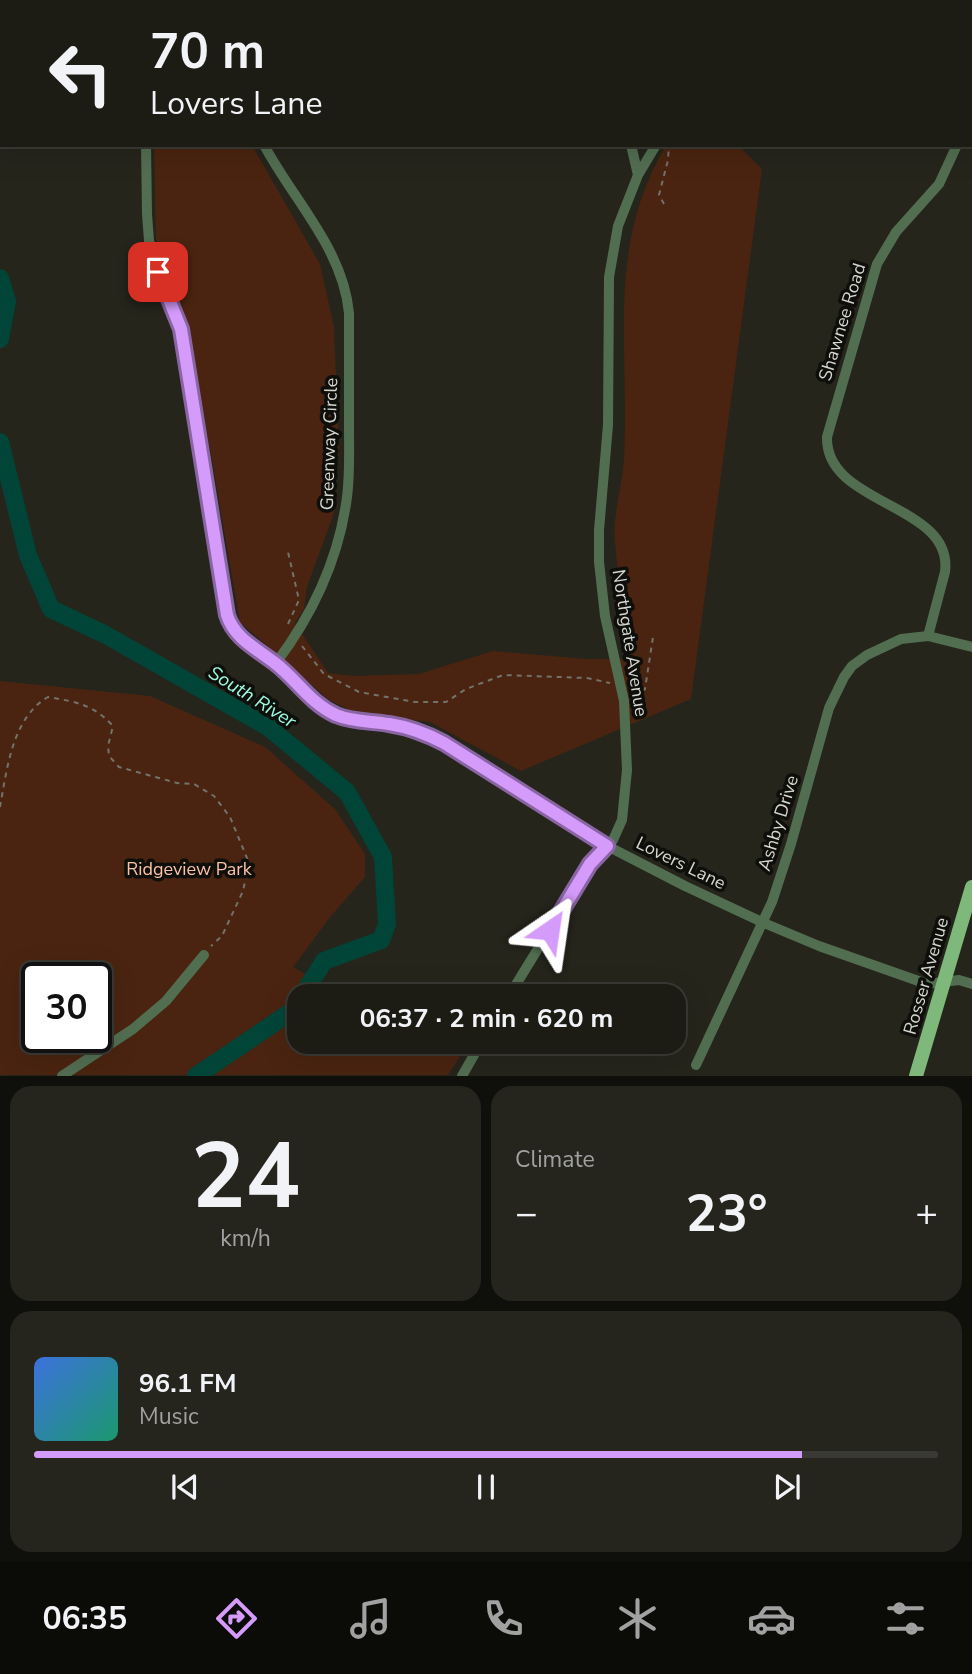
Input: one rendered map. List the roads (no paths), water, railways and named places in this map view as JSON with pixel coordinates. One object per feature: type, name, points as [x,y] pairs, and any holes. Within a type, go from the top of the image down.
[{"type":"main road","name":"Rosser Avenue","points":[[916,1076],[972,887]]},
{"type":"street","points":[[146,147],[146,214],[149,241],[158,272],[181,329],[227,615],[240,637],[276,663]]},
{"type":"street","name":"Greenway Circle","points":[[265,147],[339,267],[348,296],[349,313],[349,471],[343,521],[324,581],[295,638],[276,663]]},
{"type":"street","points":[[631,147],[638,175]]},
{"type":"street","name":"Northgate Avenue","points":[[516,984],[590,864],[620,828],[625,803],[627,739],[621,687],[601,587],[599,530],[608,425],[609,277],[618,226],[638,175],[655,147]]},
{"type":"street","name":"Shawnee Road","points":[[928,636],[945,572],[946,563],[941,545],[920,525],[850,481],[834,466],[829,458],[827,437],[881,256],[895,232],[939,184],[956,147]]},
{"type":"street","points":[[928,636],[972,647]]},
{"type":"street","name":"Ashby Drive","points":[[696,1065],[764,923],[791,844],[829,708],[844,677],[852,666],[884,646],[901,639],[928,636]]},
{"type":"street","name":"Lovers Lane","points":[[276,663],[307,696],[321,706],[345,718],[390,724],[427,734],[607,846],[764,923],[819,947],[927,984],[959,980],[972,984]]},
{"type":"street","points":[[62,1076],[133,1029],[166,1001],[204,955]]},
{"type":"street","points":[[467,1074],[476,1054]]},
{"type":"waterway","name":"South River","points":[[0,278],[7,301],[0,339]]},
{"type":"waterway","name":"South River","points":[[0,442],[28,555],[51,609],[106,635],[268,727],[347,792],[383,857],[387,924],[381,940],[324,961],[310,984]]},
{"type":"waterway","name":"South River","points":[[196,1076],[287,1014]]},
{"type":"park label","name":"Ridgeview Park","points":[[189,869]]}]
